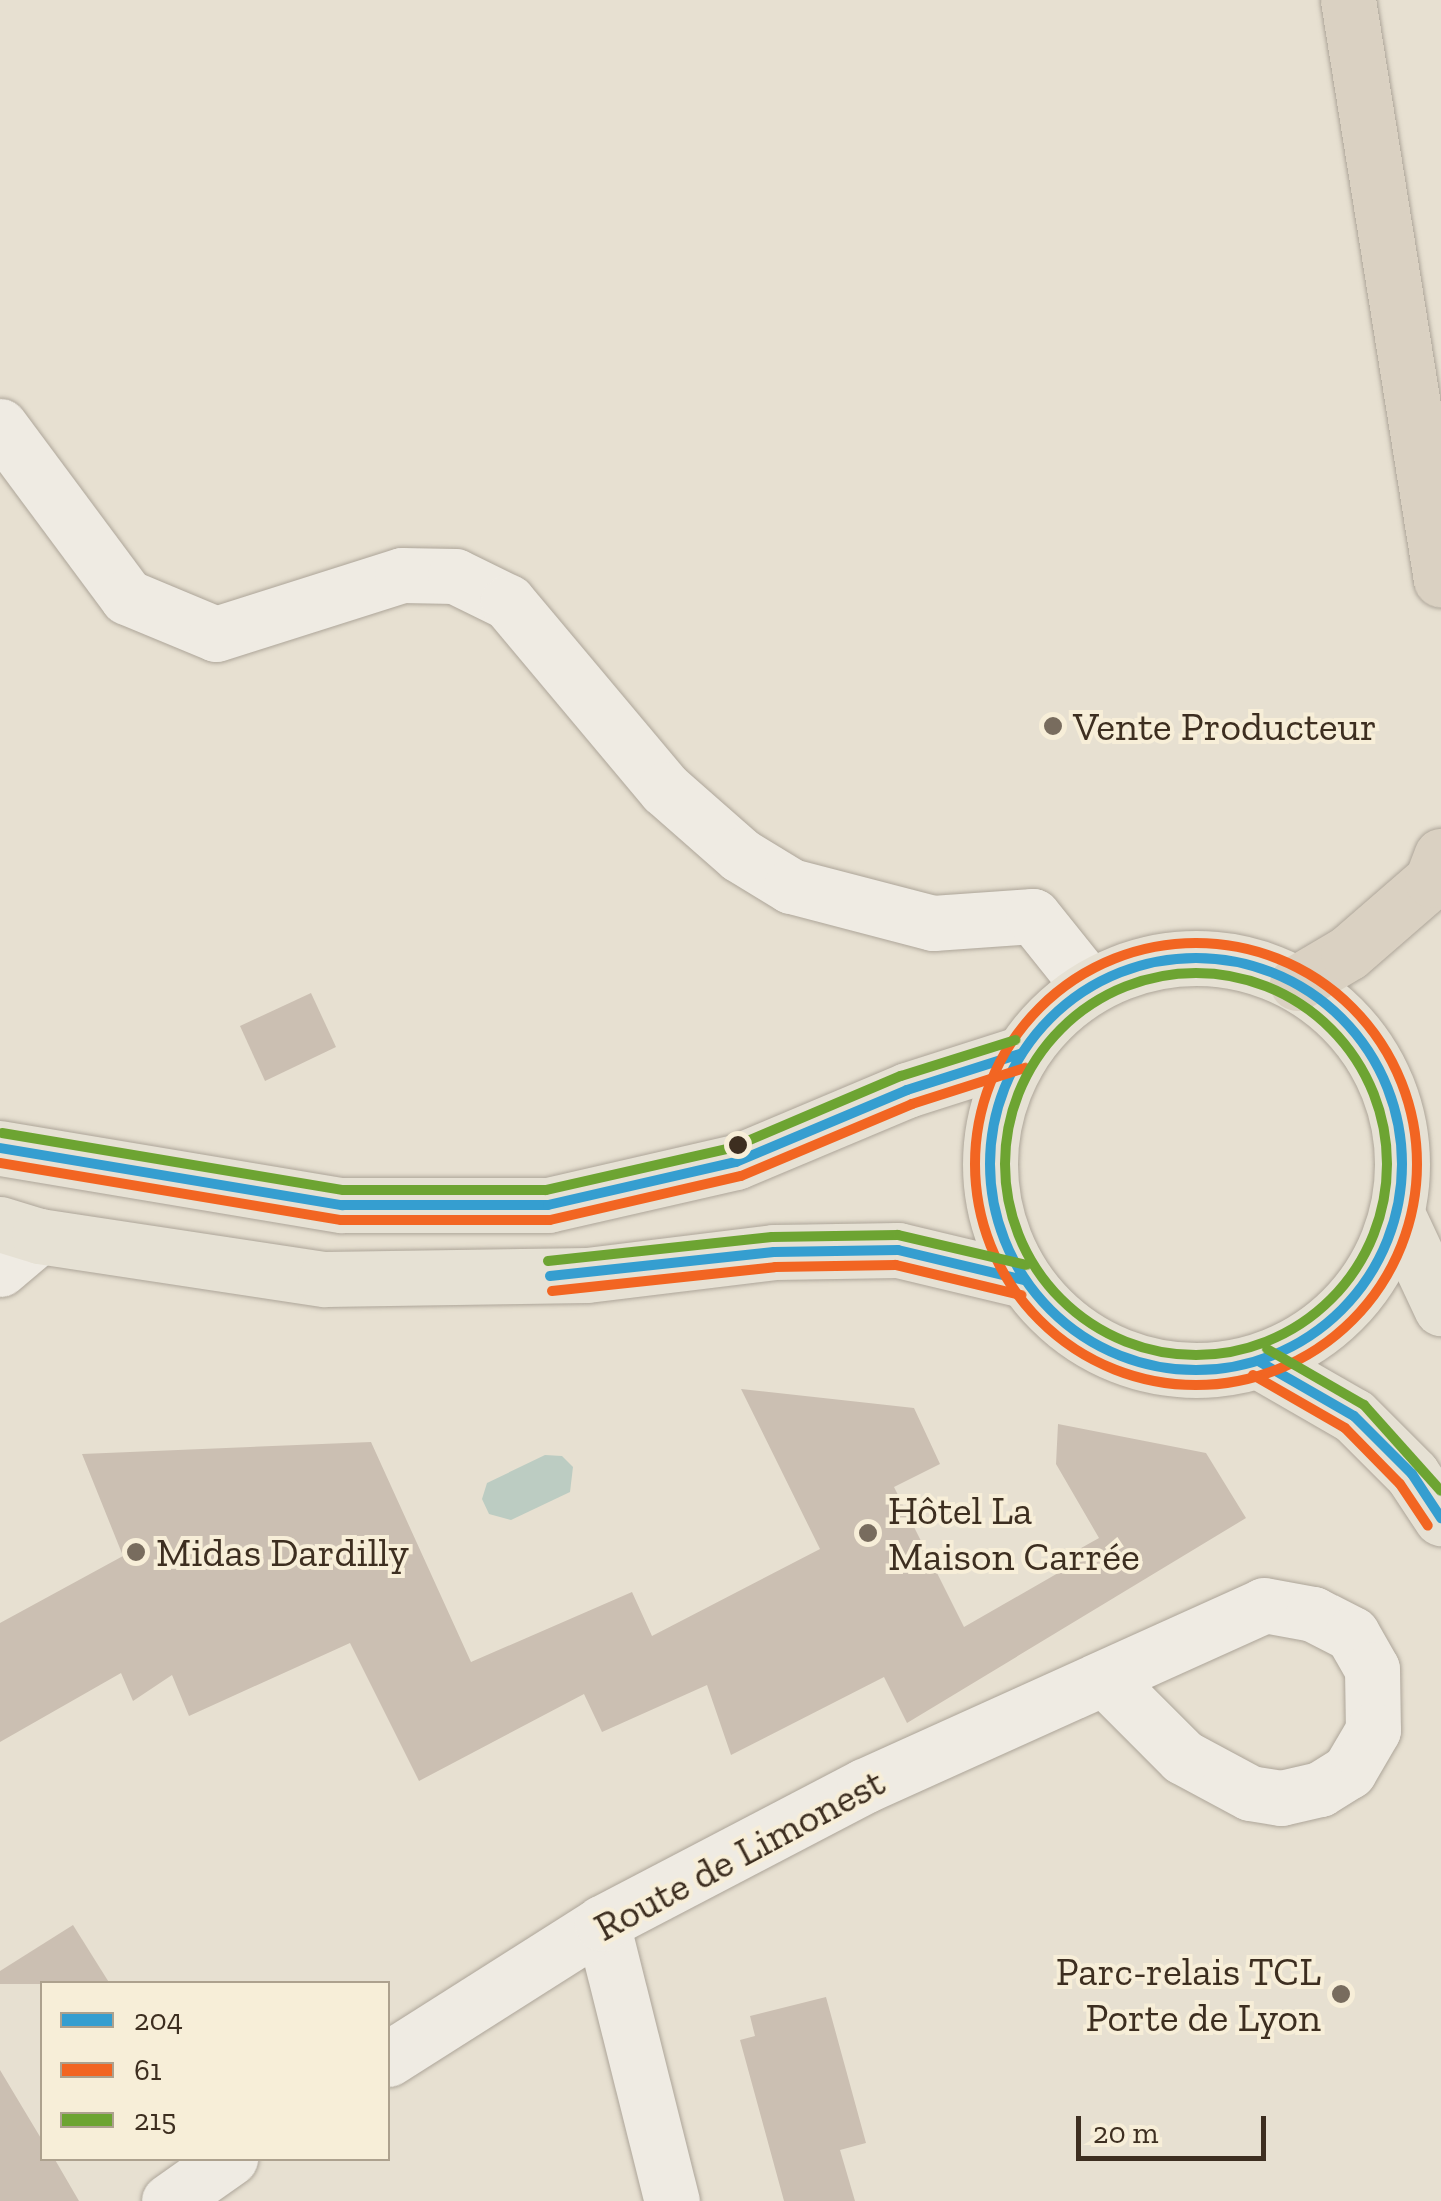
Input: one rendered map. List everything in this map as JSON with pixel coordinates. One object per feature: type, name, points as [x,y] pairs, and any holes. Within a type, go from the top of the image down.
[{"type":"highway","points":[[1348,0],[1441,580]]},
{"type":"highway","points":[[1298,982],[1348,953],[1418,892],[1441,856]]},
{"type":"main road","points":[[1193,956],[1247,962],[1298,982],[1352,1024],[1388,1081],[1404,1148],[1398,1216],[1370,1279],[1323,1329],[1260,1362],[1194,1372],[1128,1360],[1070,1329],[1024,1280],[998,1226],[988,1168],[996,1109],[1020,1054],[1051,1016],[1089,986],[1139,964],[1193,956]]},
{"type":"main road","points":[[0,1148],[342,1205],[548,1205],[736,1162],[907,1090],[1020,1054]]},
{"type":"main road","points":[[1398,1216],[1441,1308]]},
{"type":"main road","points":[[13,1243],[324,1279],[587,1275],[774,1252],[898,1250],[1024,1280]]},
{"type":"main road","points":[[1260,1362],[1354,1416],[1412,1474],[1441,1518]]},
{"type":"street","points":[[0,426],[127,597],[216,634],[402,574],[455,576],[508,602],[666,789],[740,856],[792,886],[933,923],[1033,916],[1089,986]]},
{"type":"street","name":"Route de Limonest","points":[[390,2058],[602,1923],[864,1786],[1106,1680],[1264,1605],[1288,1608],[1352,1634],[1372,1670],[1373,1730],[1364,1754],[1320,1789],[1281,1798],[1250,1794],[1183,1757],[1106,1680]]},
{"type":"street","points":[[602,1923],[672,2201]]},
{"type":"street","points":[[170,2201],[226,2161]]},
{"type":"shaded area","points":[[545,1455],[562,1456],[573,1467],[570,1492],[511,1520],[489,1514],[482,1499],[487,1483]]},
{"type":"building","points":[[311,993],[336,1047],[265,1081],[240,1026]]},
{"type":"building","points":[[741,1389],[914,1408],[940,1464],[894,1487],[964,1627],[1079,1561],[1074,1552],[1099,1538],[1056,1464],[1058,1424],[1206,1453],[1246,1518],[907,1723],[884,1677],[731,1755],[707,1685],[602,1732],[584,1694],[419,1781],[350,1643],[189,1716],[172,1675],[133,1701],[121,1673],[0,1742],[0,1623],[123,1556],[82,1454],[371,1442],[471,1662],[632,1592],[652,1636],[820,1549]]},
{"type":"building","points":[[73,1925],[108,1981],[0,1984],[0,1971]]},
{"type":"building","points":[[826,1997],[866,2143],[840,2150],[855,2201],[784,2201],[740,2040],[755,2036],[750,2016]]},
{"type":"building","points":[[0,2070],[40,2137],[40,2161],[56,2161],[79,2201],[0,2201]]},
{"type":"transit line","name":"61","points":[[1196,943],[1239,947],[1281,959],[1319,980],[1353,1007],[1380,1041],[1401,1079],[1413,1121],[1417,1164],[1413,1207],[1401,1249],[1380,1287],[1353,1321],[1319,1348],[1281,1369],[1239,1381],[1196,1385],[1153,1381],[1111,1369],[1073,1348],[1039,1321],[1012,1287],[991,1249],[979,1207],[975,1164],[979,1121],[991,1079],[1012,1041],[1039,1007],[1073,980],[1111,959],[1153,947],[1196,943]]},
{"type":"transit line","name":"204","points":[[1196,958],[1236,962],[1275,973],[1311,992],[1342,1018],[1368,1049],[1387,1085],[1398,1124],[1402,1164],[1398,1204],[1387,1243],[1368,1279],[1342,1310],[1311,1336],[1275,1355],[1236,1366],[1196,1370],[1156,1366],[1117,1355],[1081,1336],[1050,1310],[1024,1279],[1005,1243],[994,1204],[990,1164],[994,1124],[1005,1085],[1024,1049],[1050,1018],[1081,992],[1117,973],[1156,962],[1196,958]]},
{"type":"transit line","name":"215","points":[[1196,973],[1233,976],[1269,987],[1302,1005],[1331,1029],[1355,1058],[1373,1091],[1384,1127],[1387,1164],[1384,1201],[1373,1237],[1355,1270],[1331,1299],[1302,1323],[1269,1341],[1233,1352],[1196,1355],[1159,1352],[1123,1341],[1090,1323],[1061,1299],[1037,1270],[1019,1237],[1008,1201],[1005,1164],[1008,1127],[1019,1091],[1037,1058],[1061,1029],[1090,1005],[1123,987],[1159,976],[1196,973]]},
{"type":"transit line","name":"215","points":[[2,1133],[343,1190],[546,1190],[731,1148],[901,1076],[1015,1040]]},
{"type":"transit line","name":"204","points":[[0,1148],[342,1205],[548,1205],[736,1162],[907,1090],[1020,1054]]},
{"type":"transit line","name":"61","points":[[0,1163],[341,1220],[550,1220],[741,1176],[912,1104],[1025,1068]]},
{"type":"transit line","name":"215","points":[[548,1261],[772,1237],[898,1235],[1027,1265]]},
{"type":"transit line","name":"204","points":[[550,1276],[774,1252],[898,1250],[1024,1280]]},
{"type":"transit line","name":"61","points":[[552,1291],[775,1267],[896,1265],[1021,1295]]},
{"type":"transit line","name":"215","points":[[1267,1349],[1364,1405],[1441,1491]]},
{"type":"transit line","name":"204","points":[[1260,1362],[1354,1416],[1412,1474],[1441,1518]]},
{"type":"transit line","name":"61","points":[[1253,1375],[1345,1428],[1400,1484],[1428,1526]]},
{"type":"place","name":"Vente Producteur","points":[[1053,726]]},
{"type":"place","name":"Hôtel La Maison Carrée","points":[[868,1533]]},
{"type":"place","name":"Midas Dardilly","points":[[136,1552]]},
{"type":"place","name":"Parc-relais TCL Porte de Lyon","points":[[1341,1994]]}]
